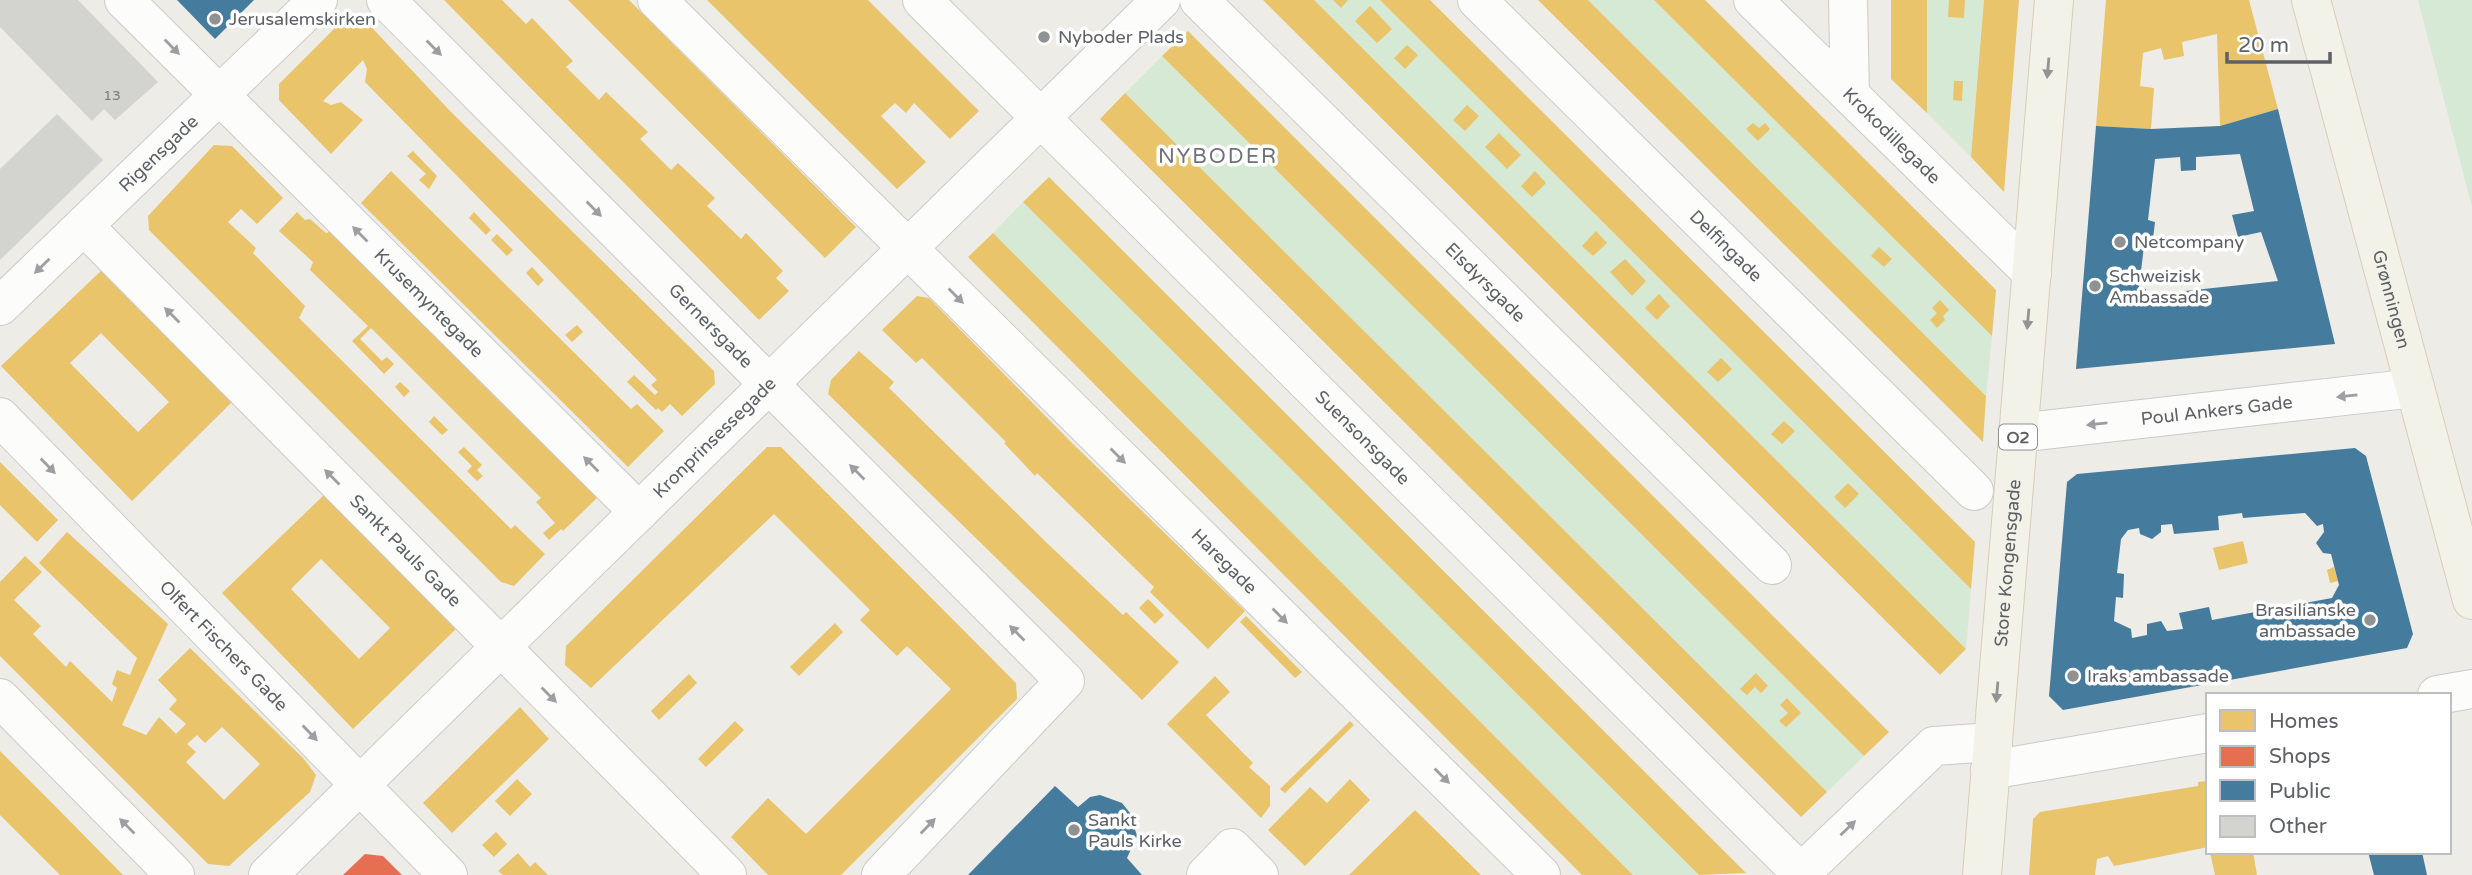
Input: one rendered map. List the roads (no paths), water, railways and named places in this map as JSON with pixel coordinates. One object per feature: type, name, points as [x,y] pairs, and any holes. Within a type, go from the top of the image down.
[{"type":"main road","name":"Store Kongensgade","points":[[1982,875],[2054,0]]},
{"type":"main road","name":"Grønningen","points":[[2311,0],[2472,600]]},
{"type":"street","name":"Krusemyntegade","points":[[124,0],[639,512]]},
{"type":"street","name":"Rigensgade","points":[[0,306],[318,0]]},
{"type":"street","name":"Gernersgade","points":[[386,0],[1066,681],[881,875]]},
{"type":"street","name":"Haregade","points":[[657,0],[1541,875]]},
{"type":"street","name":"Suensonsgade","points":[[922,0],[1801,874]]},
{"type":"street","name":"Kronprinsessegade","points":[[268,875],[1161,0]]},
{"type":"street","name":"Elsdyrsgade","points":[[1199,0],[1772,565]]},
{"type":"street","name":"Delfingade","points":[[1477,0],[1974,491]]},
{"type":"street","name":"Krokodillegade","points":[[1753,0],[2032,272]]},
{"type":"street","points":[[1848,0],[1850,95]]},
{"type":"street","name":"Sankt Pauls Gade","points":[[84,226],[727,875]]},
{"type":"street","name":"Poul Ankers Gade","points":[[2018,433],[2415,388]]},
{"type":"street","name":"Olfert Fischers Gade","points":[[0,417],[448,875]]},
{"type":"street","points":[[2449,693],[2472,689]]},
{"type":"street","points":[[0,698],[175,875]]},
{"type":"street","points":[[1801,874],[1934,746],[1992,756],[2206,733]]},
{"type":"street","points":[[1206,875],[1232,848],[1259,875]]},
{"type":"place","name":"Jerusalemskirken","points":[[215,19]]},
{"type":"place","name":"Nyboder Plads","points":[[1044,37]]},
{"type":"place","name":"Netcompany","points":[[2120,242]]},
{"type":"place","name":"Schweizisk Ambassade","points":[[2095,286]]},
{"type":"place","name":"Brasilianske ambassade","points":[[2370,620]]},
{"type":"place","name":"Iraks ambassade","points":[[2073,676]]},
{"type":"place","name":"Sankt Pauls Kirke","points":[[1074,830]]},
{"type":"district","name":"NYBODER","points":[[1218,156]]}]
